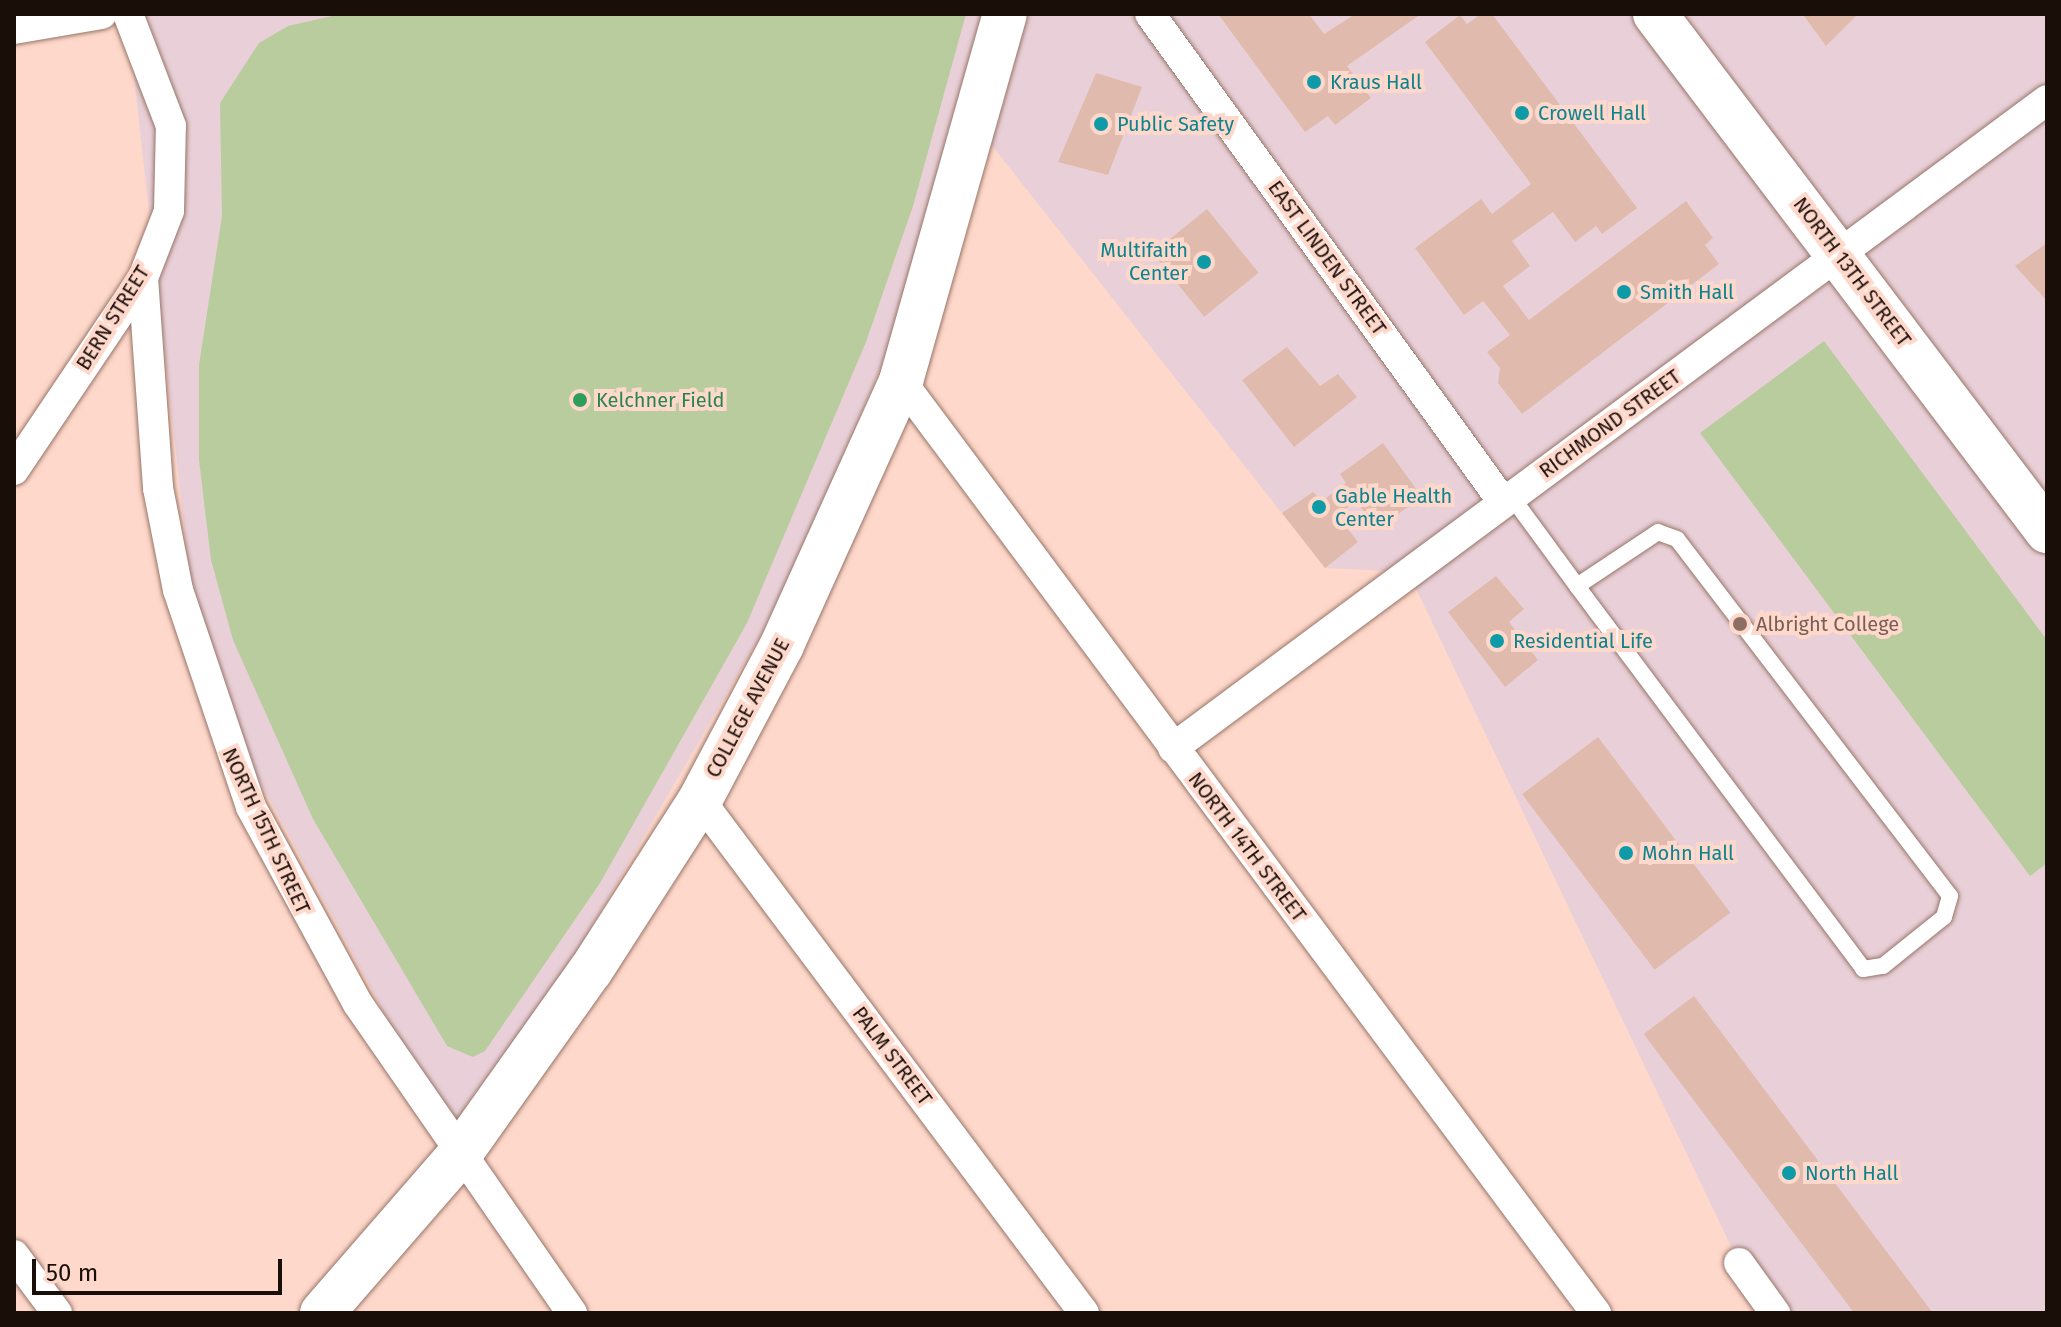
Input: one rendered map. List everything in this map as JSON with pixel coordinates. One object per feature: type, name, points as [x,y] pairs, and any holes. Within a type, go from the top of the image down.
[{"type":"street","points":[[14,29],[102,14]]},
{"type":"street","name":"BERN STREET","points":[[14,470],[143,278],[169,211],[171,126],[128,14]]},
{"type":"street","name":"COLLEGE AVENUE","points":[[322,1313],[460,1154],[700,800],[789,631],[901,381],[978,128],[1005,14]]},
{"type":"street","name":"EAST LINDEN STREET","points":[[1150,14],[1507,499]]},
{"type":"street","name":"NORTH 13TH STREET","points":[[1655,14],[2036,509]]},
{"type":"street","name":"RICHMOND STREET","points":[[1173,748],[1507,499],[1841,256],[2047,100]]},
{"type":"street","name":"NORTH 15TH STREET","points":[[143,278],[158,488],[178,590],[223,739],[300,908],[460,1154],[572,1313]]},
{"type":"street","name":"NORTH 14TH STREET","points":[[901,381],[1596,1313]]},
{"type":"street","name":"PALM STREET","points":[[700,800],[1084,1313]]},
{"type":"street","points":[[14,1255],[52,1311]]},
{"type":"street","points":[[1739,1263],[1775,1313]]},
{"type":"lane","points":[[1507,499],[1577,586],[1863,969],[1883,966],[1944,917],[1950,896],[1677,539],[1658,532],[1577,586]]},
{"type":"shaded area","name":"Albright College","points":[[127,14],[2047,14],[2047,1313],[1776,1313],[1739,1263],[1408,572],[1325,568],[979,129],[793,579],[460,1154],[200,669]]},
{"type":"green space","points":[[341,14],[966,14],[913,206],[866,342],[747,623],[600,883],[485,1051],[473,1057],[447,1046],[313,819],[233,640],[211,560],[199,460],[199,365],[222,216],[220,103],[259,43],[288,26]]},
{"type":"green space","points":[[1824,341],[2047,640],[2047,863],[2030,876],[1700,433]]},
{"type":"building","name":"Kraus Hall","points":[[1218,14],[1309,14],[1324,34],[1355,14],[1421,14],[1347,66],[1371,98],[1335,125],[1328,116],[1305,132]]},
{"type":"building","points":[[1481,14],[1492,14],[1637,208],[1602,234],[1596,226],[1575,242],[1553,212],[1512,241],[1530,266],[1503,286],[1529,320],[1686,201],[1713,238],[1705,245],[1719,264],[1522,414],[1498,383],[1500,368],[1487,352],[1510,335],[1483,301],[1464,315],[1415,248],[1481,199],[1492,214],[1531,184],[1425,42],[1460,15],[1467,24]]},
{"type":"building","points":[[1807,14],[1858,14],[1826,46],[1804,16]]},
{"type":"building","name":"Public Safety","points":[[1096,73],[1142,87],[1108,175],[1058,162]]},
{"type":"building","name":"Multifaith Center","points":[[1207,209],[1259,273],[1204,317],[1153,253]]},
{"type":"building","points":[[2047,243],[2047,301],[2015,266]]},
{"type":"building","points":[[1287,347],[1320,386],[1338,374],[1357,397],[1294,447],[1242,380]]},
{"type":"building","name":"Gable Health Center","points":[[1383,443],[1422,497],[1377,529],[1356,501],[1337,515],[1358,542],[1325,568],[1282,513],[1313,492],[1322,501],[1346,483],[1340,474]]},
{"type":"building","name":"Residential Life","points":[[1496,576],[1524,609],[1509,622],[1538,660],[1505,687],[1448,612]]},
{"type":"building","name":"Mohn Hall","points":[[1598,737],[1730,913],[1655,970],[1522,794]]},
{"type":"building","name":"North Hall","points":[[1694,996],[1933,1313],[1854,1313],[1644,1034]]},
{"type":"place","name":"Kraus Hall","points":[[1314,82]]},
{"type":"place","name":"Crowell Hall","points":[[1522,113]]},
{"type":"place","name":"Public Safety","points":[[1101,124]]},
{"type":"place","name":"Multifaith Center","points":[[1204,262]]},
{"type":"place","name":"Smith Hall","points":[[1624,292]]},
{"type":"place","name":"Kelchner Field","points":[[580,400]]},
{"type":"place","name":"Gable Health Center","points":[[1319,507]]},
{"type":"place","name":"Albright College","points":[[1740,624]]},
{"type":"place","name":"Residential Life","points":[[1497,641]]},
{"type":"place","name":"Mohn Hall","points":[[1626,853]]},
{"type":"place","name":"North Hall","points":[[1789,1173]]}]
